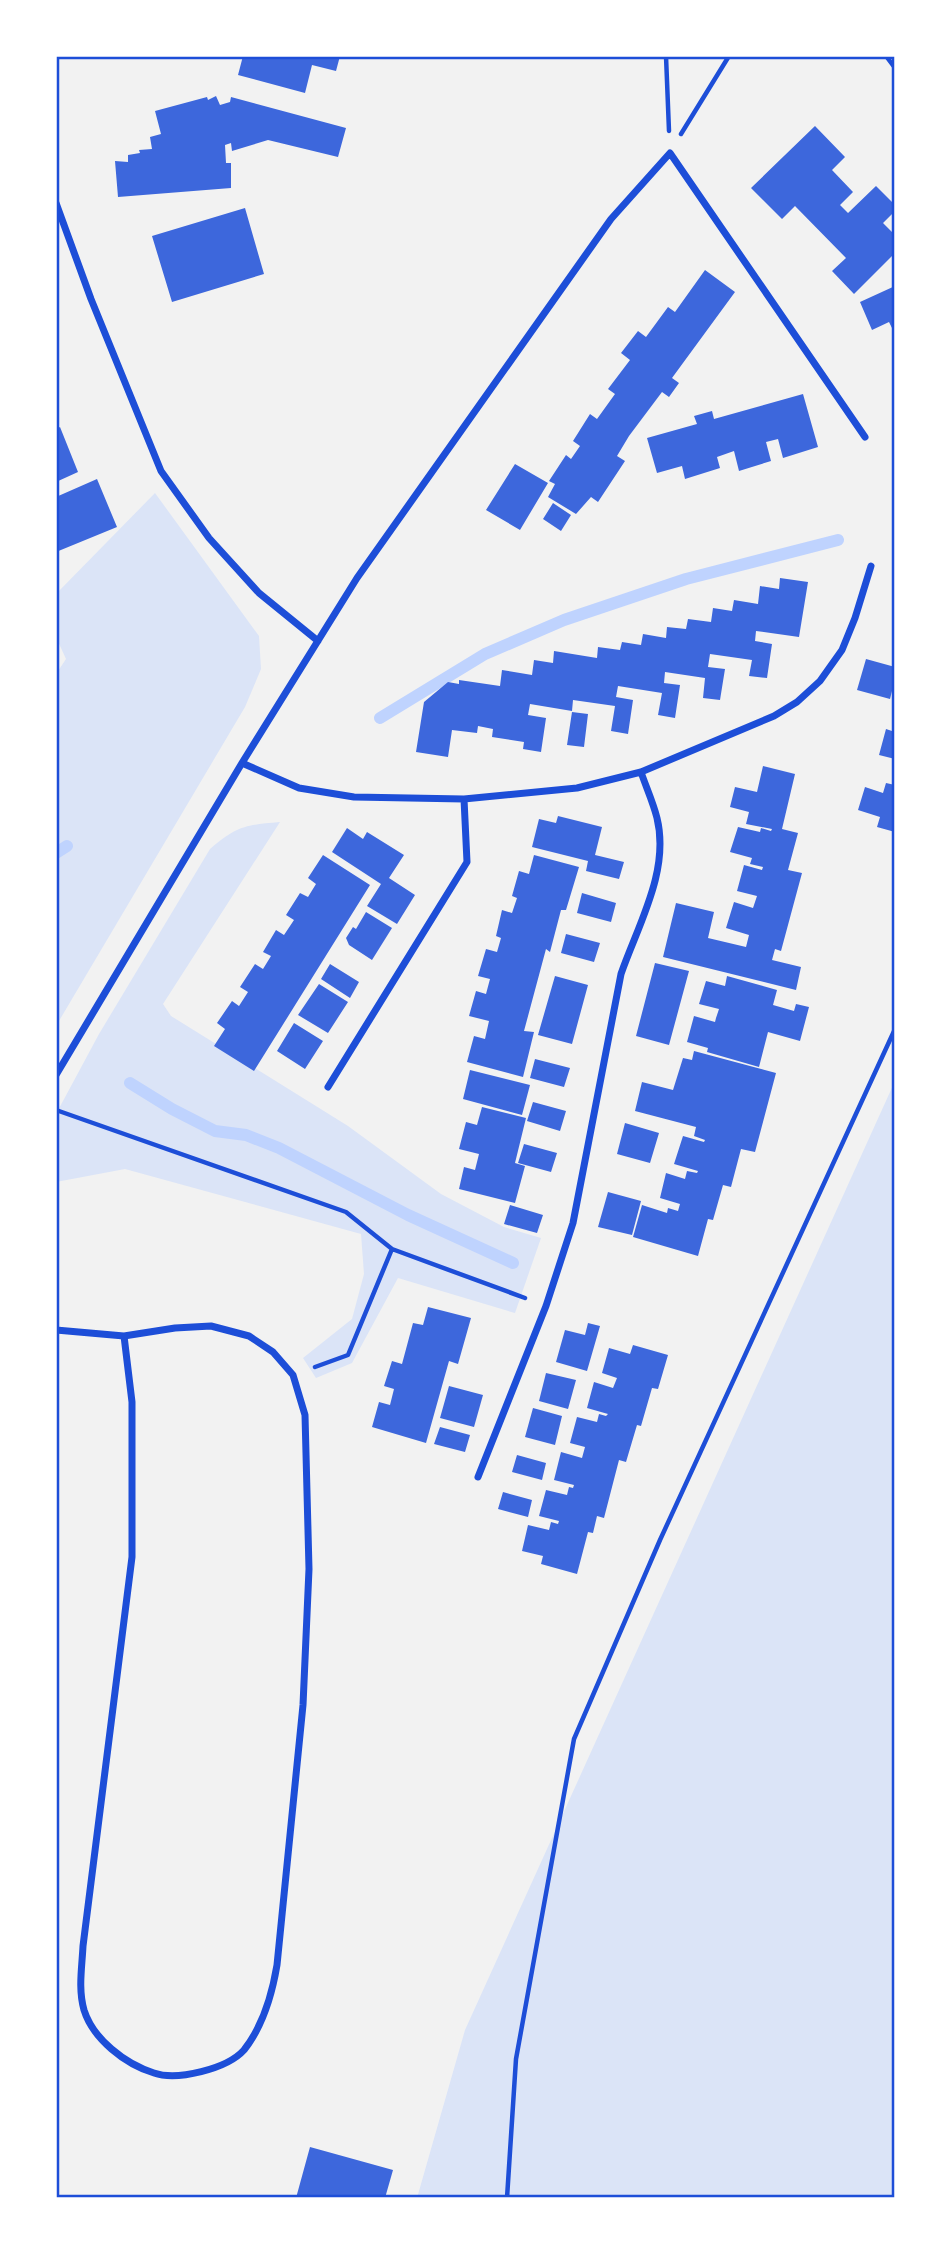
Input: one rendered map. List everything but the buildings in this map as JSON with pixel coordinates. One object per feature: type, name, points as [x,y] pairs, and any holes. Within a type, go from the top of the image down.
[{"type":"street","points":[[56,1075],[242,763],[357,578],[611,219],[670,153],[865,437]]},
{"type":"street","points":[[56,202],[91,299],[161,471],[209,538],[259,593],[318,641]]},
{"type":"street","points":[[242,763],[299,788],[340,794],[464,799],[577,788],[641,772],[774,716],[797,702],[820,681],[842,650],[871,566]]},
{"type":"street","points":[[478,1477],[546,1306],[573,1223],[621,974],[633,939],[648,908],[656,878],[658,820],[641,772]]},
{"type":"street","points":[[328,1087],[467,862],[464,799]]},
{"type":"street","points":[[56,1330],[124,1336],[175,1328],[211,1326],[248,1336],[273,1352],[293,1375],[305,1415],[309,1569],[303,1705],[277,1965],[272,1994],[260,2023],[243,2051],[223,2066],[198,2073],[156,2074],[118,2054],[97,2032],[85,2012],[80,1991],[83,1946],[132,1558],[132,1402],[124,1336]]},
{"type":"path","points":[[666,56],[670,153]]},
{"type":"path","points":[[670,153],[729,56]]},
{"type":"path","points":[[886,56],[895,68]]},
{"type":"path","points":[[507,2198],[516,2059],[574,1739],[660,1540],[895,1029]]},
{"type":"path","points":[[56,1110],[346,1212],[392,1249],[546,1306]]},
{"type":"path","points":[[293,1375],[348,1355],[392,1249]]},
{"type":"shaded area","points":[[155,493],[259,636],[261,669],[245,707],[56,1026],[56,674],[66,659],[56,637],[56,594]]},
{"type":"shaded area","points":[[280,822],[163,1004],[171,1016],[348,1126],[441,1194],[504,1227],[541,1238],[515,1313],[398,1278],[352,1363],[316,1378],[303,1358],[352,1319],[364,1274],[361,1234],[125,1169],[56,1182],[56,1114],[99,1034],[210,849],[242,828]]},
{"type":"shaded area","points":[[895,1081],[895,2198],[417,2198],[465,2030]]},
{"type":"waterway","points":[[380,718],[485,654],[564,620],[686,579],[838,540]]},
{"type":"waterway","points":[[56,853],[67,846]]},
{"type":"waterway","points":[[130,1083],[215,1131],[246,1135],[279,1148],[408,1215],[513,1263]]}]
